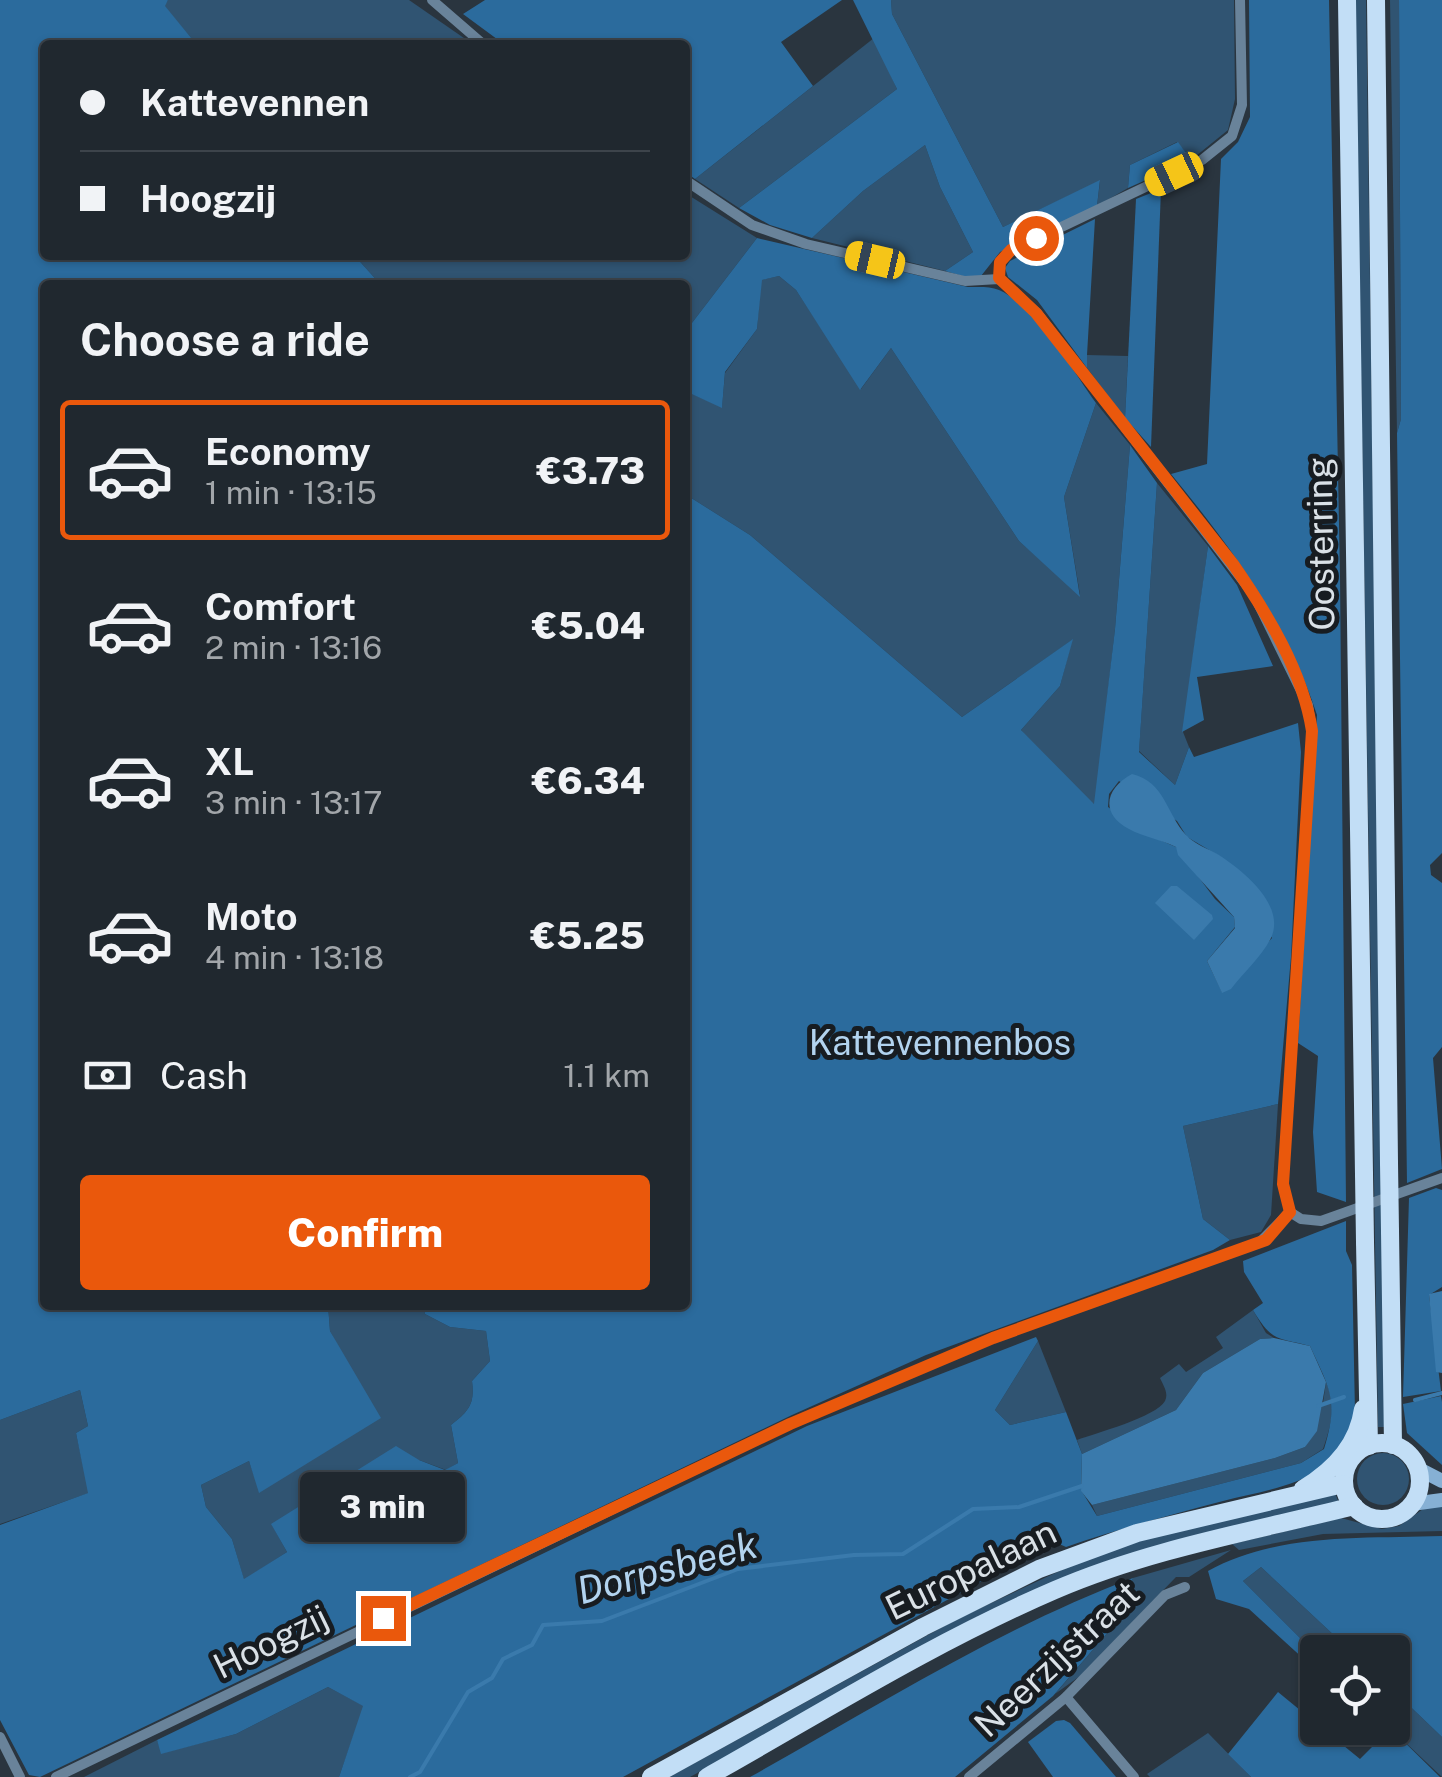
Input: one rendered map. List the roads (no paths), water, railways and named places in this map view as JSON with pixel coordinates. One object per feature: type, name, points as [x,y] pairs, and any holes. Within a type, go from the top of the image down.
[{"type":"highway","name":"Oosterring","points":[[1347,0],[1369,1446]]},
{"type":"highway","name":"Oosterring","points":[[1376,0],[1393,1446]]},
{"type":"highway","points":[[1290,1497],[1327,1474],[1348,1449],[1362,1417],[1367,1379]]},
{"type":"highway","points":[[1354,1506],[1348,1501],[1343,1484],[1351,1460],[1369,1446],[1393,1446],[1410,1456],[1417,1468],[1419,1487],[1412,1504]]},
{"type":"highway","name":"Europalaan","points":[[652,1777],[923,1627],[1039,1569],[1137,1533],[1343,1484]]},
{"type":"highway","name":"Europalaan","points":[[707,1777],[936,1650],[1056,1590],[1150,1556],[1354,1506],[1368,1516],[1384,1519],[1412,1504]]},
{"type":"main road","points":[[1417,1468],[1442,1481]]},
{"type":"main road","name":"Europalaan","points":[[1412,1504],[1442,1500]]},
{"type":"street","points":[[432,0],[478,40]]},
{"type":"street","points":[[999,278],[1000,262],[1011,250],[1200,161],[1232,136],[1242,105],[1240,0]]},
{"type":"street","points":[[690,183],[752,225],[806,244],[965,281],[999,278],[1036,313],[1233,564],[1254,595],[1308,705],[1312,731],[1283,1184],[1290,1212],[1301,1219],[1321,1221],[1442,1178]]},
{"type":"street","name":"Hoogzij","points":[[56,1777],[790,1424],[993,1338],[1266,1240],[1290,1212]]},
{"type":"street","name":"Neerzijstraat","points":[[969,1777],[1066,1697],[1166,1595],[1185,1587]]},
{"type":"street","points":[[1066,1697],[1134,1777]]},
{"type":"street","points":[[0,1737],[20,1777]]},
{"type":"waterway","name":"Dorpsbeek","points":[[1415,1400],[1442,1393]]},
{"type":"waterway","name":"Dorpsbeek","points":[[1318,1406],[1344,1397]]},
{"type":"waterway","name":"Dorpsbeek","points":[[410,1777],[420,1772],[468,1692],[492,1678],[503,1659],[532,1645],[543,1625],[602,1621],[738,1569],[854,1555],[903,1554],[973,1509],[1019,1507],[1082,1486]]},
{"type":"park label","name":"Kattevennenbos","points":[[940,1043]]}]
